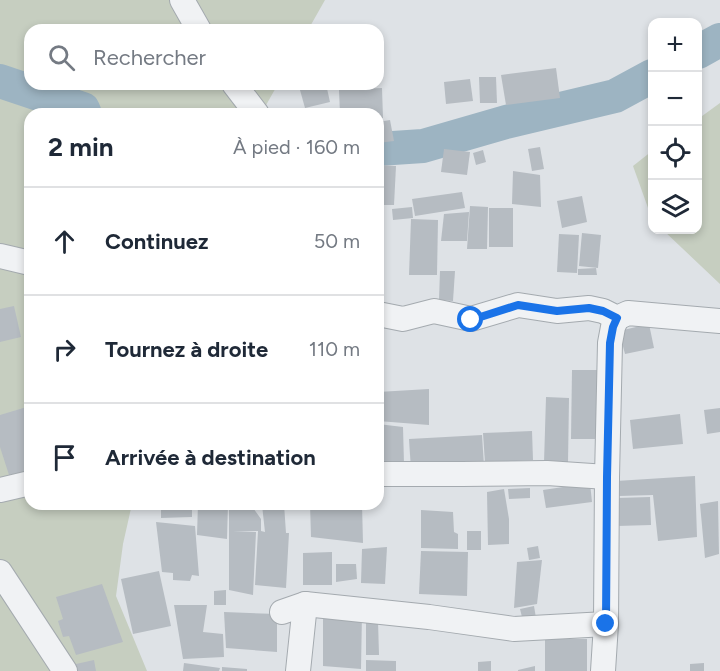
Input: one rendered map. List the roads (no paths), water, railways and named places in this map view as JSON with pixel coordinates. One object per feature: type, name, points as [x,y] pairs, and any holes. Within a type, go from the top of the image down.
[{"type":"street","points":[[182,0],[196,24]]},
{"type":"street","points":[[239,90],[252,108]]},
{"type":"street","points":[[0,256],[24,262]]},
{"type":"street","points":[[384,315],[403,319],[434,311],[471,320],[518,305],[557,311],[589,308],[603,311],[617,318]]},
{"type":"street","points":[[603,671],[606,624],[610,343],[613,327],[617,318],[628,313],[720,321]]},
{"type":"street","points":[[384,474],[547,472],[607,477]]},
{"type":"street","points":[[0,490],[24,484]]},
{"type":"street","points":[[0,572],[65,671]]},
{"type":"street","points":[[282,612],[305,604],[429,617],[514,629],[606,624]]},
{"type":"street","points":[[298,671],[305,604]]},
{"type":"waterway","points":[[702,50],[720,40]]},
{"type":"waterway","points":[[384,149],[423,146],[506,122],[615,96],[648,78]]},
{"type":"waterway","points":[[0,81],[24,89]]},
{"type":"waterway","points":[[27,90],[80,108]]}]
